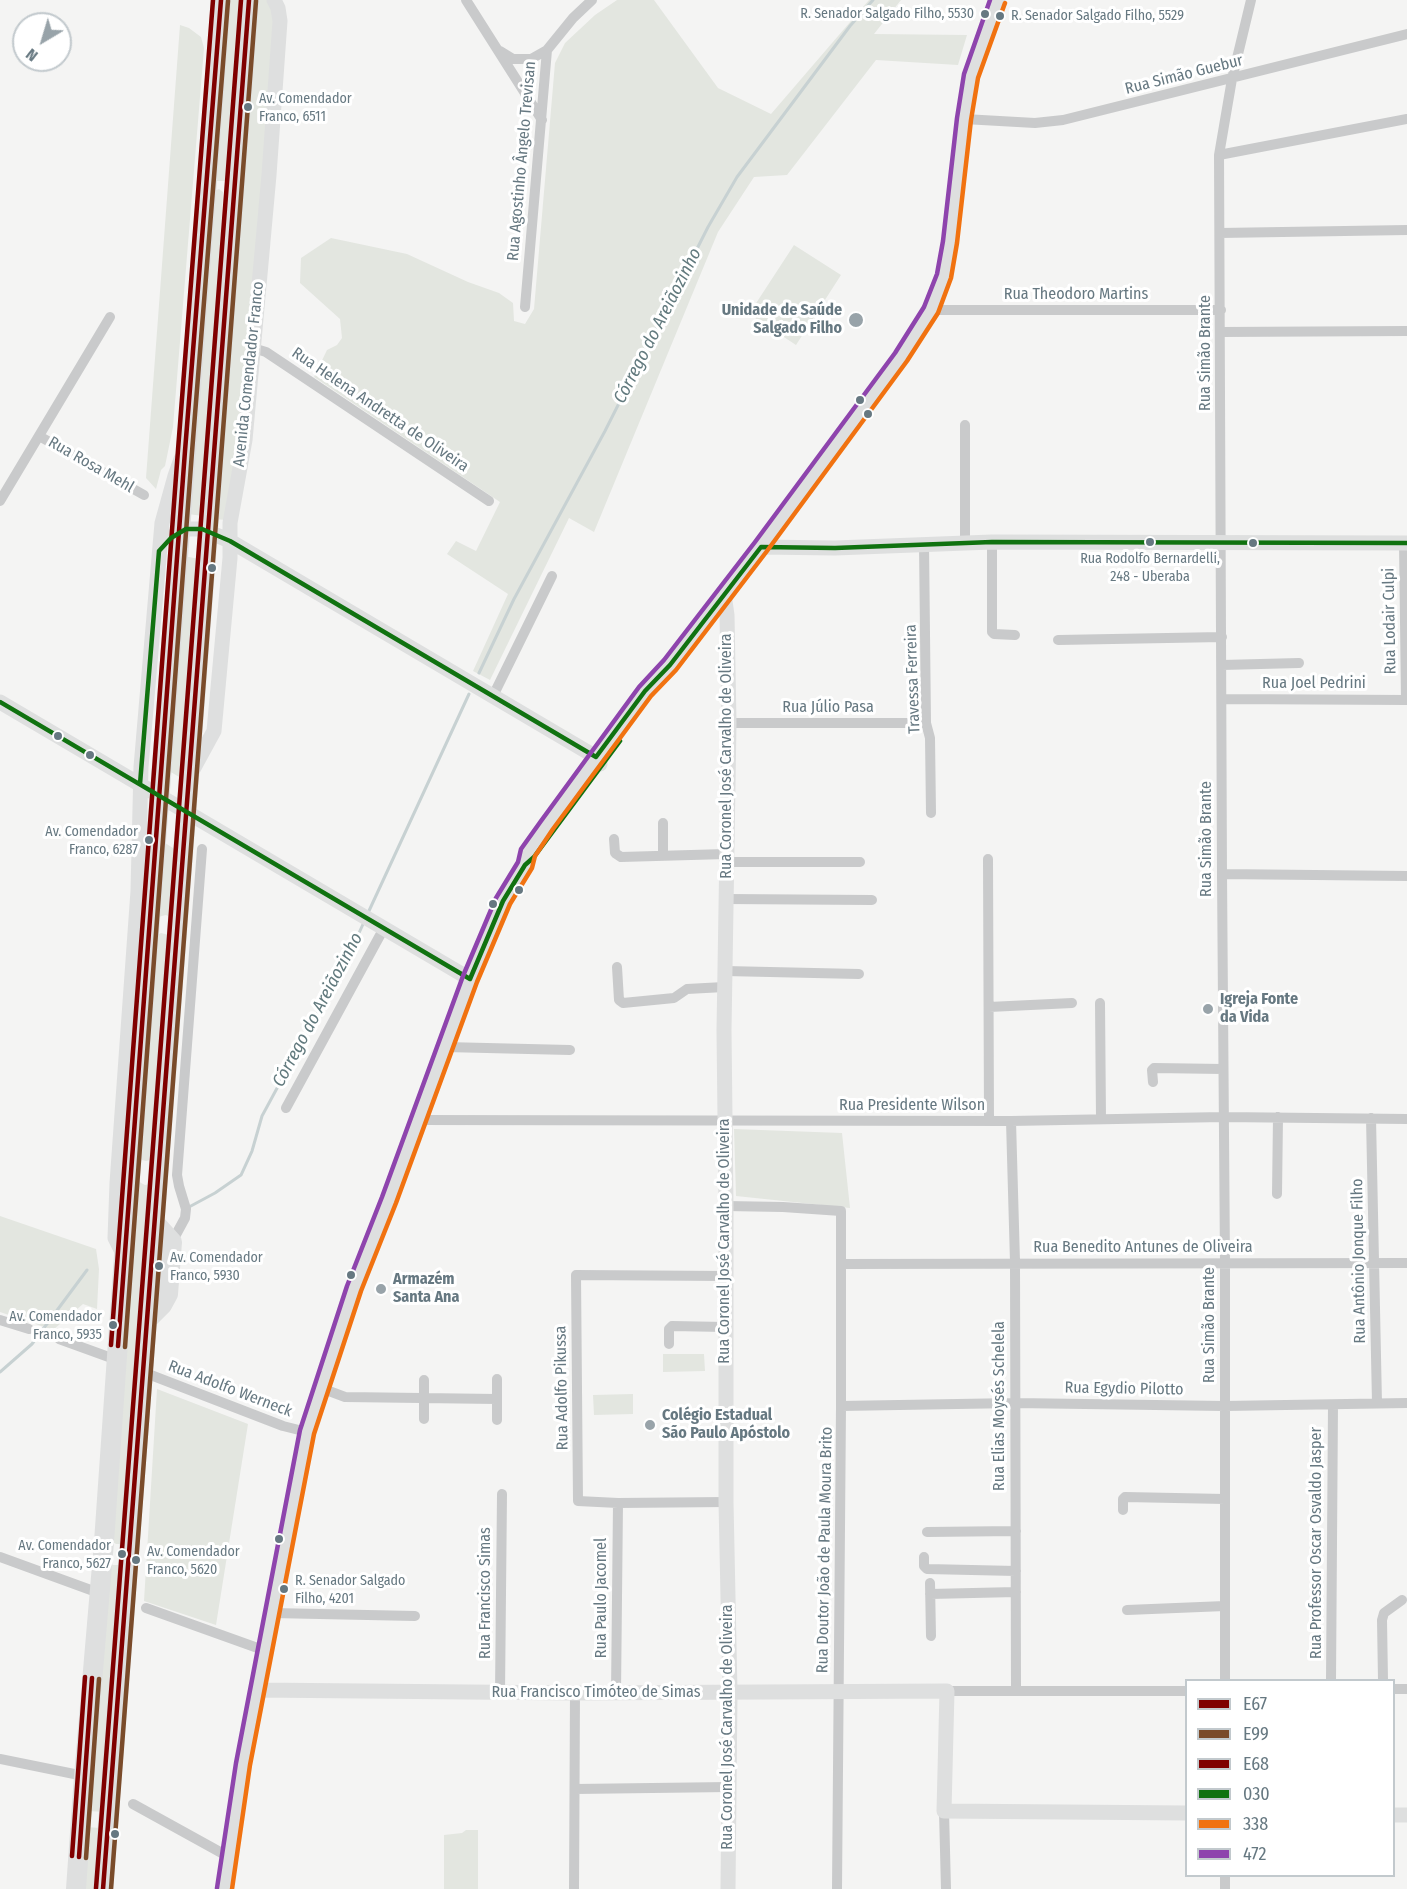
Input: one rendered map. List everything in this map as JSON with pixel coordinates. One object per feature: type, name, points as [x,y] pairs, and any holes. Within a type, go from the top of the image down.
[{"type":"highway","points":[[76,1889],[221,0]]},
{"type":"highway","name":"Avenida Comendador Franco","points":[[103,1889],[249,0]]},
{"type":"highway","points":[[206,187],[212,183],[222,182],[231,188],[234,196]]},
{"type":"highway","points":[[149,928],[157,924],[167,924],[176,928],[177,936]]},
{"type":"highway","points":[[131,1165],[137,1173],[146,1176],[155,1174],[159,1169]]},
{"type":"highway","points":[[147,1320],[162,1305],[168,1294],[172,1242],[154,1222]]},
{"type":"highway","points":[[104,1542],[108,1551],[116,1557],[126,1554],[129,1546]]},
{"type":"street","name":"Avenida Comendador Franco","points":[[189,778],[214,731],[232,506],[245,440],[269,175],[280,21],[274,0]]},
{"type":"street","points":[[466,0],[542,120]]},
{"type":"street","name":"Rua Agostinho Ângelo Trevisan","points":[[525,307],[547,50],[573,18],[592,0]]},
{"type":"street","points":[[224,1889],[243,1764],[307,1432],[354,1288],[389,1200],[470,979],[498,911],[525,865],[528,853],[599,762],[645,691],[670,665],[761,547],[901,357],[931,310],[944,276],[950,242],[964,119],[974,66],[998,0]]},
{"type":"street","name":"Rua Simão Brante","points":[[1225,1679],[1219,155],[1232,79],[1251,0]]},
{"type":"street","name":"Rua Simão Guebur","points":[[964,119],[1035,123],[1063,120],[1407,34]]},
{"type":"street","points":[[498,50],[513,59],[531,59],[547,50]]},
{"type":"street","points":[[1219,155],[1407,119]]},
{"type":"street","points":[[1220,233],[1407,230]]},
{"type":"street","name":"Rua Theodoro Martins","points":[[931,310],[1221,310]]},
{"type":"street","points":[[0,501],[110,317]]},
{"type":"street","points":[[1221,332],[1407,331]]},
{"type":"street","name":"Rua Helena Andretta de Oliveira","points":[[253,348],[266,352],[489,501]]},
{"type":"street","points":[[965,426],[966,542]]},
{"type":"street","name":"Rua Rosa Mehl","points":[[39,436],[144,495]]},
{"type":"street","points":[[124,1256],[115,1238],[138,891],[140,784],[162,523],[175,476],[185,451]]},
{"type":"street","points":[[159,551],[179,531],[194,528],[208,531],[230,541],[493,696],[599,762]]},
{"type":"street","points":[[761,547],[835,548],[966,542],[1405,543]]},
{"type":"street","points":[[992,542],[992,632],[1015,635]]},
{"type":"street","name":"Rua Lodair Culpi","points":[[1405,543],[1406,700]]},
{"type":"street","name":"Travessa Ferreira","points":[[924,544],[926,723],[930,738],[930,813]]},
{"type":"street","points":[[493,696],[552,576]]},
{"type":"street","name":"Rua Coronel José Carvalho de Oliveira","points":[[724,594],[727,615],[729,723],[724,987],[726,1502],[730,1692],[728,1889]]},
{"type":"street","points":[[1058,640],[1222,637]]},
{"type":"street","points":[[1222,665],[1299,663]]},
{"type":"street","name":"Rua Joel Pedrini","points":[[1222,699],[1406,700]]},
{"type":"street","points":[[0,702],[470,979]]},
{"type":"street","name":"Rua Júlio Pasa","points":[[729,723],[926,723]]},
{"type":"street","points":[[663,823],[663,856]]},
{"type":"street","points":[[614,839],[617,856],[860,862]]},
{"type":"street","points":[[172,1242],[183,1224],[186,1209],[177,1175],[202,849]]},
{"type":"street","points":[[988,859],[989,1121]]},
{"type":"street","points":[[1222,874],[1407,876]]},
{"type":"street","points":[[726,899],[872,900]]},
{"type":"street","points":[[286,1108],[372,921]]},
{"type":"street","points":[[617,967],[619,1000],[623,1003],[674,999],[687,989],[724,987]]},
{"type":"street","points":[[725,971],[859,974]]},
{"type":"street","points":[[1100,1003],[1101,1119]]},
{"type":"street","points":[[988,1007],[1072,1004]]},
{"type":"street","points":[[445,1047],[570,1050]]},
{"type":"street","points":[[1153,1083],[1152,1070],[1154,1068],[1223,1069]]},
{"type":"street","name":"Rua Presidente Wilson","points":[[417,1120],[1011,1121],[1223,1117],[1407,1119]]},
{"type":"street","points":[[1277,1194],[1278,1117]]},
{"type":"street","name":"Rua Antônio Jonque Filho","points":[[1371,1118],[1377,1403]]},
{"type":"street","name":"Rua Elias Moysés Schelela","points":[[1011,1121],[1015,1262],[1016,1690]]},
{"type":"street","name":"Rua Doutor João de Paula Moura Brito","points":[[726,1206],[841,1211],[837,1889]]},
{"type":"street","name":"Rua Benedito Antunes de Oliveira","points":[[842,1264],[1407,1263]]},
{"type":"street","name":"Rua Adolfo Pikussa","points":[[618,1503],[578,1501],[576,1275],[725,1276]]},
{"type":"street","points":[[0,1320],[29,1329]]},
{"type":"street","points":[[669,1344],[669,1329],[672,1326],[725,1327]]},
{"type":"street","points":[[59,1339],[117,1360]]},
{"type":"street","name":"Rua Adolfo Werneck","points":[[143,1372],[283,1426],[307,1432]]},
{"type":"street","points":[[497,1379],[497,1420]]},
{"type":"street","points":[[424,1380],[424,1419]]},
{"type":"street","points":[[321,1388],[345,1397],[497,1399]]},
{"type":"street","name":"Rua Egydio Pilotto","points":[[841,1406],[1015,1403],[1225,1406],[1407,1403]]},
{"type":"street","name":"Rua Professor Oscar Osvaldo Jasper","points":[[1331,1679],[1333,1405]]},
{"type":"street","name":"Rua Francisco Simas","points":[[500,1693],[502,1494]]},
{"type":"street","points":[[1123,1510],[1125,1497],[1225,1499]]},
{"type":"street","points":[[618,1503],[726,1502]]},
{"type":"street","name":"Rua Paulo Jacomel","points":[[616,1693],[618,1503]]},
{"type":"street","points":[[927,1532],[1016,1531]]},
{"type":"street","points":[[0,1557],[99,1593]]},
{"type":"street","points":[[924,1557],[924,1566],[927,1569],[1016,1571]]},
{"type":"street","points":[[931,1636],[930,1588],[1016,1592]]},
{"type":"street","points":[[1383,1679],[1382,1620],[1384,1613],[1402,1600]]},
{"type":"street","points":[[1127,1610],[1225,1606]]},
{"type":"street","points":[[146,1608],[266,1651]]},
{"type":"street","points":[[272,1613],[415,1616]]},
{"type":"street","name":"Rua Francisco Timóteo de Simas","points":[[257,1690],[500,1693],[1185,1691]]},
{"type":"street","points":[[946,1889],[944,1811],[947,1691]]},
{"type":"street","points":[[574,1889],[575,1693]]},
{"type":"street","points":[[0,1759],[84,1776]]},
{"type":"street","points":[[575,1789],[729,1787]]},
{"type":"street","points":[[134,1803],[229,1857]]},
{"type":"street","points":[[944,1811],[1185,1814]]},
{"type":"shaded area","points":[[226,0],[242,0],[226,181],[216,181]]},
{"type":"shaded area","points":[[256,0],[269,0],[276,12],[252,339],[226,520],[214,519]]},
{"type":"shaded area","points":[[617,0],[654,0],[718,88],[771,114],[869,0],[901,0],[874,34],[967,35],[958,65],[876,60],[787,175],[754,177],[718,232],[594,532],[569,518],[490,680],[473,671],[508,594],[447,554],[456,541],[476,551],[500,502],[314,377],[327,350],[337,345],[342,338],[340,319],[300,283],[301,258],[331,238],[407,254],[468,282],[499,293],[513,303],[514,321],[525,324],[534,309],[555,63],[565,43],[595,15]]},
{"type":"shaded area","points":[[180,25],[189,28],[201,37],[204,48],[173,427],[165,466],[161,470],[156,489],[146,478]]},
{"type":"shaded area","points":[[219,189],[223,192],[217,320],[203,516],[188,514],[214,191]]},
{"type":"shaded area","points":[[794,245],[841,275],[796,345],[749,314]]},
{"type":"shaded area","points":[[184,556],[199,559],[181,778],[169,771]]},
{"type":"shaded area","points":[[162,841],[176,850],[170,917],[166,915],[158,917]]},
{"type":"shaded area","points":[[161,933],[169,935],[150,1160],[146,1161],[139,1156],[157,935]]},
{"type":"shaded area","points":[[734,1129],[842,1133],[850,1208],[736,1196]]},
{"type":"shaded area","points":[[137,1179],[145,1185],[150,1184],[120,1544],[116,1544],[113,1542]]},
{"type":"shaded area","points":[[0,1216],[96,1249],[99,1269],[97,1309],[83,1304],[53,1330],[0,1312]]},
{"type":"shaded area","points":[[663,1354],[704,1354],[705,1371],[663,1372]]},
{"type":"shaded area","points":[[157,1389],[248,1424],[216,1625],[144,1601]]},
{"type":"shaded area","points":[[633,1394],[633,1414],[594,1415],[593,1395]]},
{"type":"shaded area","points":[[109,1562],[113,1565],[120,1565],[105,1812],[88,1811]]},
{"type":"shaded area","points":[[86,1827],[100,1828],[96,1889],[82,1889]]},
{"type":"shaded area","points":[[466,1830],[478,1830],[478,1889],[444,1889],[444,1835],[462,1833]]},
{"type":"waterway","name":"Córrego do Areiãozinho","points":[[479,673],[514,599],[605,431],[708,227],[737,177],[850,26],[873,0]]},
{"type":"waterway","name":"Córrego do Areiãozinho","points":[[368,913],[469,694]]},
{"type":"waterway","name":"Córrego do Areiãozinho","points":[[189,1207],[241,1175],[252,1151],[262,1116],[349,955],[364,922]]},
{"type":"waterway","name":"Córrego do Areiãozinho","points":[[0,1372],[32,1344],[87,1270]]},
{"type":"transit line","name":"E68","points":[[111,1345],[213,0]]},
{"type":"transit line","name":"E67","points":[[118,1346],[221,0]]},
{"type":"transit line","name":"E68","points":[[96,1888],[241,0]]},
{"type":"transit line","name":"E67","points":[[103,1889],[249,0]]},
{"type":"transit line","name":"472","points":[[217,1888],[236,1763],[300,1430],[347,1286],[463,976],[496,898],[518,862],[521,849],[639,687],[664,660],[755,542],[895,353],[924,307],[937,274],[943,241],[964,74],[990,0]]},
{"type":"transit line","name":"E99","points":[[125,1347],[228,1]]},
{"type":"transit line","name":"E99","points":[[111,1889],[256,1]]},
{"type":"transit line","name":"338","points":[[232,1889],[250,1765],[314,1434],[361,1291],[396,1203],[477,982],[510,904],[532,868],[535,856],[553,829],[651,696],[676,670],[767,551],[907,361],[938,313],[951,278],[957,243],[978,78],[1005,3]]},
{"type":"transit line","name":"030","points":[[140,784],[159,551],[171,538],[186,529],[202,529],[230,541],[596,757],[645,691],[670,665],[761,547],[835,548],[992,542],[1407,543]]},
{"type":"transit line","name":"030","points":[[0,702],[470,979],[503,901],[525,865],[534,857],[620,741]]},
{"type":"transit line","name":"E68","points":[[72,1856],[85,1677]]},
{"type":"transit line","name":"E67","points":[[79,1857],[92,1678]]},
{"type":"transit line","name":"E99","points":[[86,1858],[99,1679]]},
{"type":"place","name":"R. Senador Salgado Filho, 5530","points":[[985,14]]},
{"type":"place","name":"R. Senador Salgado Filho, 5529","points":[[1000,16]]},
{"type":"place","name":"Av. Comendador Franco, 6511","points":[[248,107]]},
{"type":"place","name":"Unidade de Saúde Salgado Filho","points":[[856,320]]},
{"type":"place","name":"Rua Rodolfo Bernardelli, 248 - Uberaba","points":[[1150,542]]},
{"type":"place","name":"Av. Comendador Franco, 6287","points":[[149,840]]},
{"type":"place","name":"Igreja Fonte da Vida","points":[[1208,1009]]},
{"type":"place","name":"Av. Comendador Franco, 5930","points":[[159,1266]]},
{"type":"place","name":"Armazém Santa Ana","points":[[381,1289]]},
{"type":"place","name":"Av. Comendador Franco, 5935","points":[[113,1325]]},
{"type":"place","name":"Colégio Estadual São Paulo Apóstolo","points":[[650,1425]]},
{"type":"place","name":"Av. Comendador Franco, 5627","points":[[122,1554]]},
{"type":"place","name":"Av. Comendador Franco, 5620","points":[[136,1560]]},
{"type":"place","name":"R. Senador Salgado Filho, 4201","points":[[284,1589]]}]
